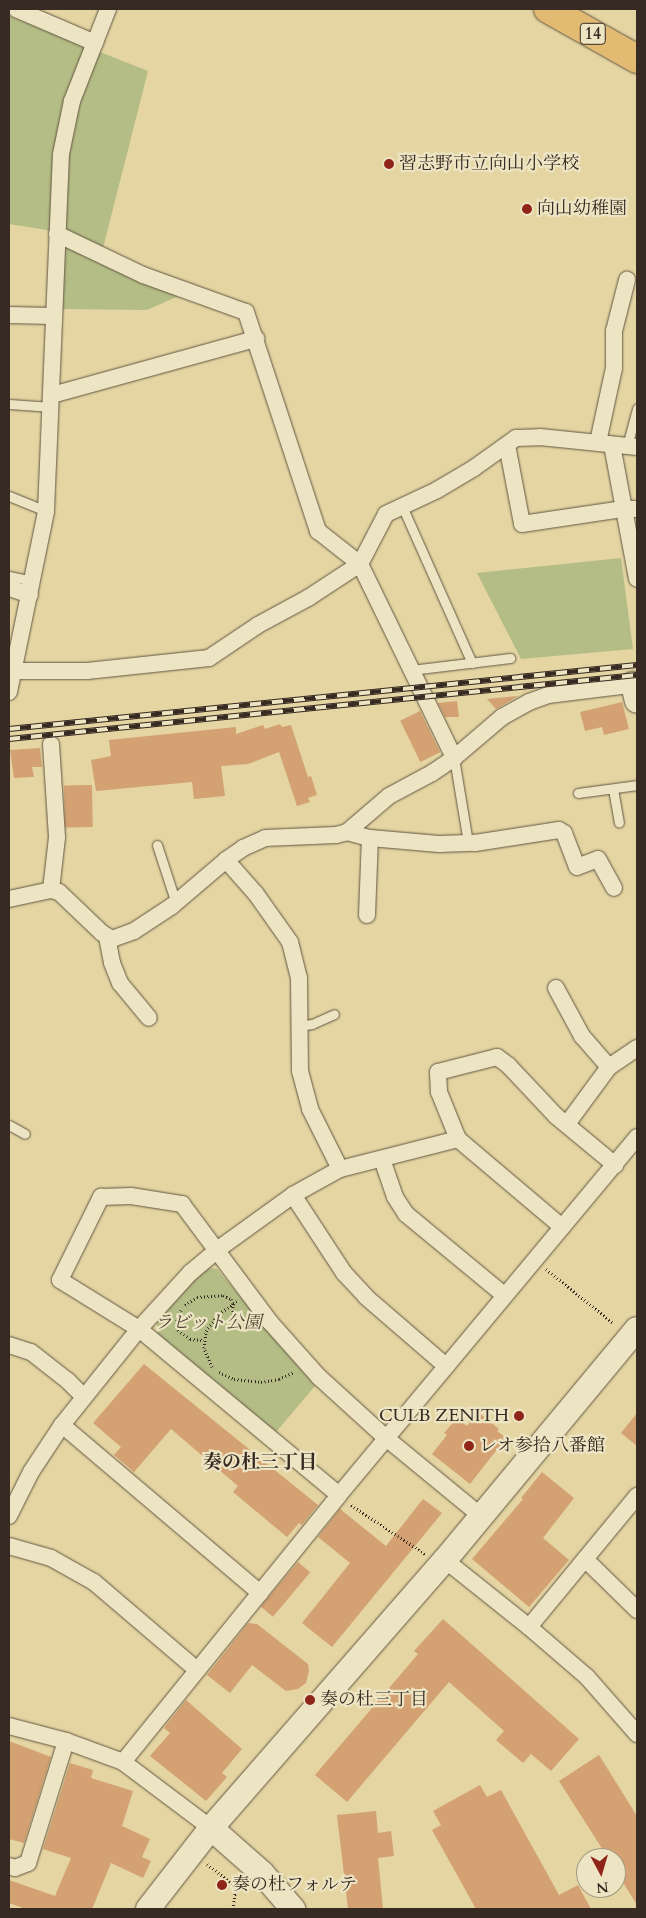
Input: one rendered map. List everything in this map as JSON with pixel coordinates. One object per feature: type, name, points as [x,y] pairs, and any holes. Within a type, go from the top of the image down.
[{"type":"highway","name":"14","points":[[548,9],[637,59]]},
{"type":"street","points":[[16,9],[95,43]]},
{"type":"street","points":[[9,692],[32,588],[46,511],[61,154],[72,101],[108,9]]},
{"type":"street","points":[[57,234],[143,275],[246,312],[318,531],[360,564],[454,758]]},
{"type":"street","points":[[627,280],[614,331],[614,368],[618,445],[630,509],[637,579]]},
{"type":"street","points":[[9,315],[54,316]]},
{"type":"street","points":[[52,401],[256,339]]},
{"type":"street","points":[[14,671],[87,670],[209,658],[258,625],[308,598],[360,564],[386,514],[445,486],[516,438],[540,437],[618,445]]},
{"type":"street","points":[[507,444],[522,524],[630,509]]},
{"type":"street","points":[[9,588],[32,588]]},
{"type":"street","points":[[9,898],[51,890],[59,892],[107,937],[112,939],[134,932],[176,903],[226,860],[243,848],[265,838],[336,835],[347,832],[389,796],[432,773],[454,758],[502,717],[529,702],[548,695],[636,690]]},
{"type":"street","points":[[51,744],[57,837],[51,890]]},
{"type":"street","points":[[347,832],[370,838],[440,844],[468,843],[559,830],[564,833],[577,867],[598,859],[614,888]]},
{"type":"street","points":[[367,915],[370,838]]},
{"type":"street","points":[[226,860],[256,894],[290,942],[299,978],[298,1026],[300,1071],[305,1094],[340,1169]]},
{"type":"street","points":[[107,937],[112,963],[120,984],[149,1018]]},
{"type":"street","points":[[556,988],[582,1036],[609,1067]]},
{"type":"street","points":[[567,1124],[609,1067],[637,1048]]},
{"type":"street","points":[[562,1227],[458,1139],[439,1092],[438,1072],[497,1057],[508,1065],[556,1116],[614,1165]]},
{"type":"street","points":[[123,1762],[338,1495],[637,1137]]},
{"type":"street","points":[[9,1516],[31,1472],[83,1396],[139,1328],[190,1273],[215,1252],[293,1195],[340,1169],[458,1139]]},
{"type":"street","points":[[382,1159],[395,1197],[406,1214],[504,1295]]},
{"type":"street","points":[[293,1195],[344,1273],[366,1297],[446,1366]]},
{"type":"street","points":[[338,1495],[139,1328],[60,1280],[101,1197],[131,1196],[182,1204],[215,1252],[307,1364],[350,1407],[481,1516]]},
{"type":"street","points":[[148,1909],[210,1828],[436,1558],[481,1516],[637,1329]]},
{"type":"street","points":[[9,1345],[31,1352],[68,1381],[83,1396]]},
{"type":"street","points":[[62,1425],[260,1593]]},
{"type":"street","points":[[529,1627],[637,1496]]},
{"type":"street","points":[[9,1546],[51,1558],[94,1582],[197,1670]]},
{"type":"street","points":[[436,1558],[529,1627],[587,1677],[636,1731]]},
{"type":"street","points":[[585,1559],[637,1610]]},
{"type":"street","points":[[9,1726],[66,1741],[123,1762],[210,1828],[262,1873],[293,1909]]},
{"type":"street","points":[[9,1866],[15,1868],[28,1863],[66,1741]]},
{"type":"lane","points":[[9,404],[52,401]]},
{"type":"lane","points":[[618,445],[637,408]]},
{"type":"lane","points":[[9,496],[46,511]]},
{"type":"lane","points":[[402,506],[472,663]]},
{"type":"lane","points":[[9,576],[32,588]]},
{"type":"lane","points":[[411,670],[510,658]]},
{"type":"lane","points":[[454,758],[468,843]]},
{"type":"lane","points":[[578,793],[637,785]]},
{"type":"lane","points":[[613,788],[619,822]]},
{"type":"lane","points":[[157,845],[176,903]]},
{"type":"lane","points":[[298,1026],[312,1024],[334,1014]]},
{"type":"lane","points":[[9,1125],[25,1134]]},
{"type":"path","points":[[535,1259],[612,1322]]},
{"type":"path","points":[[204,1340],[190,1339],[178,1330],[177,1319],[183,1307],[197,1297],[209,1294],[223,1295],[231,1299],[234,1304],[233,1324]]},
{"type":"path","points":[[248,1294],[212,1323],[204,1340],[204,1348],[211,1366],[234,1379],[254,1382],[269,1381],[287,1376],[307,1364]]},
{"type":"path","points":[[338,1495],[354,1508],[436,1558]]},
{"type":"path","points":[[205,1863],[236,1887],[233,1909]]},
{"type":"green space","points":[[9,16],[148,71],[102,252],[190,291],[147,310],[63,309],[64,247],[47,230],[9,224]]},
{"type":"green space","points":[[621,558],[633,649],[521,659],[477,573]]},
{"type":"green space","name":"ラビット公園","points":[[203,1267],[217,1269],[315,1386],[276,1432],[157,1334],[157,1318]]},
{"type":"building","points":[[518,696],[496,709],[487,699]]},
{"type":"building","points":[[457,701],[459,717],[445,717],[438,703]]},
{"type":"building","points":[[622,702],[629,729],[604,735],[602,727],[585,731],[580,712]]},
{"type":"building","points":[[420,711],[440,752],[420,762],[400,721]]},
{"type":"building","points":[[280,724],[282,727],[291,725],[308,777],[311,776],[317,795],[308,798],[310,802],[297,806],[279,752],[248,764],[221,766],[225,796],[194,799],[192,782],[96,791],[91,760],[111,756],[109,740],[236,727],[236,734],[263,725],[265,729]]},
{"type":"building","points":[[40,748],[42,767],[32,767],[34,777],[14,778],[10,750]]},
{"type":"building","points":[[64,785],[92,785],[93,827],[65,827]]},
{"type":"building","points":[[144,1364],[318,1505],[302,1525],[299,1523],[287,1537],[233,1492],[238,1486],[171,1429],[134,1472],[114,1455],[121,1447],[93,1423]]},
{"type":"building","name":"レオ参拾八番館","points":[[478,1412],[499,1429],[497,1431],[506,1438],[470,1484],[432,1454],[447,1435],[444,1433],[457,1418],[467,1426]]},
{"type":"building","points":[[637,1413],[637,1446],[621,1433]]},
{"type":"building","points":[[542,1472],[574,1498],[543,1538],[569,1560],[529,1607],[472,1559],[523,1499],[521,1498]]},
{"type":"building","points":[[423,1499],[442,1513],[332,1647],[302,1623],[350,1563],[318,1537],[340,1509],[386,1546]]},
{"type":"building","points":[[298,1562],[310,1572],[273,1617],[261,1606]]},
{"type":"building","points":[[443,1619],[579,1739],[551,1771],[531,1754],[523,1763],[496,1740],[504,1731],[449,1682],[347,1802],[315,1775],[418,1654],[414,1651]]},
{"type":"building","points":[[248,1623],[257,1624],[308,1664],[309,1671],[306,1683],[298,1689],[286,1691],[252,1665],[230,1693],[207,1675]]},
{"type":"building","points":[[186,1700],[242,1749],[222,1773],[227,1777],[206,1801],[150,1756],[170,1733],[164,1728]]},
{"type":"building","points":[[9,1741],[51,1757],[24,1843],[9,1839]]},
{"type":"building","points":[[599,1755],[637,1816],[637,1905],[626,1887],[626,1848],[602,1848],[559,1781]]},
{"type":"building","points":[[70,1763],[93,1770],[91,1778],[133,1791],[122,1826],[150,1839],[142,1857],[151,1861],[143,1878],[111,1863],[92,1909],[26,1909],[9,1903],[9,1880],[55,1896],[71,1858],[43,1849]]},
{"type":"building","points":[[480,1785],[487,1797],[501,1790],[559,1895],[576,1886],[576,1898],[585,1898],[591,1909],[476,1909],[432,1830],[441,1825],[433,1811]]},
{"type":"building","points":[[376,1811],[378,1833],[391,1831],[394,1856],[378,1858],[383,1909],[348,1909],[337,1815]]},
{"type":"railway","points":[[9,729],[637,665]]},
{"type":"railway","points":[[9,739],[637,675]]},
{"type":"place","name":"習志野市立向山小学校","points":[[389,164]]},
{"type":"place","name":"向山幼稚園","points":[[527,209]]},
{"type":"place","name":"CULB ZENITH","points":[[519,1416]]},
{"type":"place","name":"レオ参拾八番館","points":[[469,1446]]},
{"type":"place","name":"奏の杜三丁目","points":[[310,1700]]},
{"type":"place","name":"奏の杜フォルテ","points":[[222,1885]]},
{"type":"district","name":"奏の杜三丁目","points":[[260,1463]]}]
